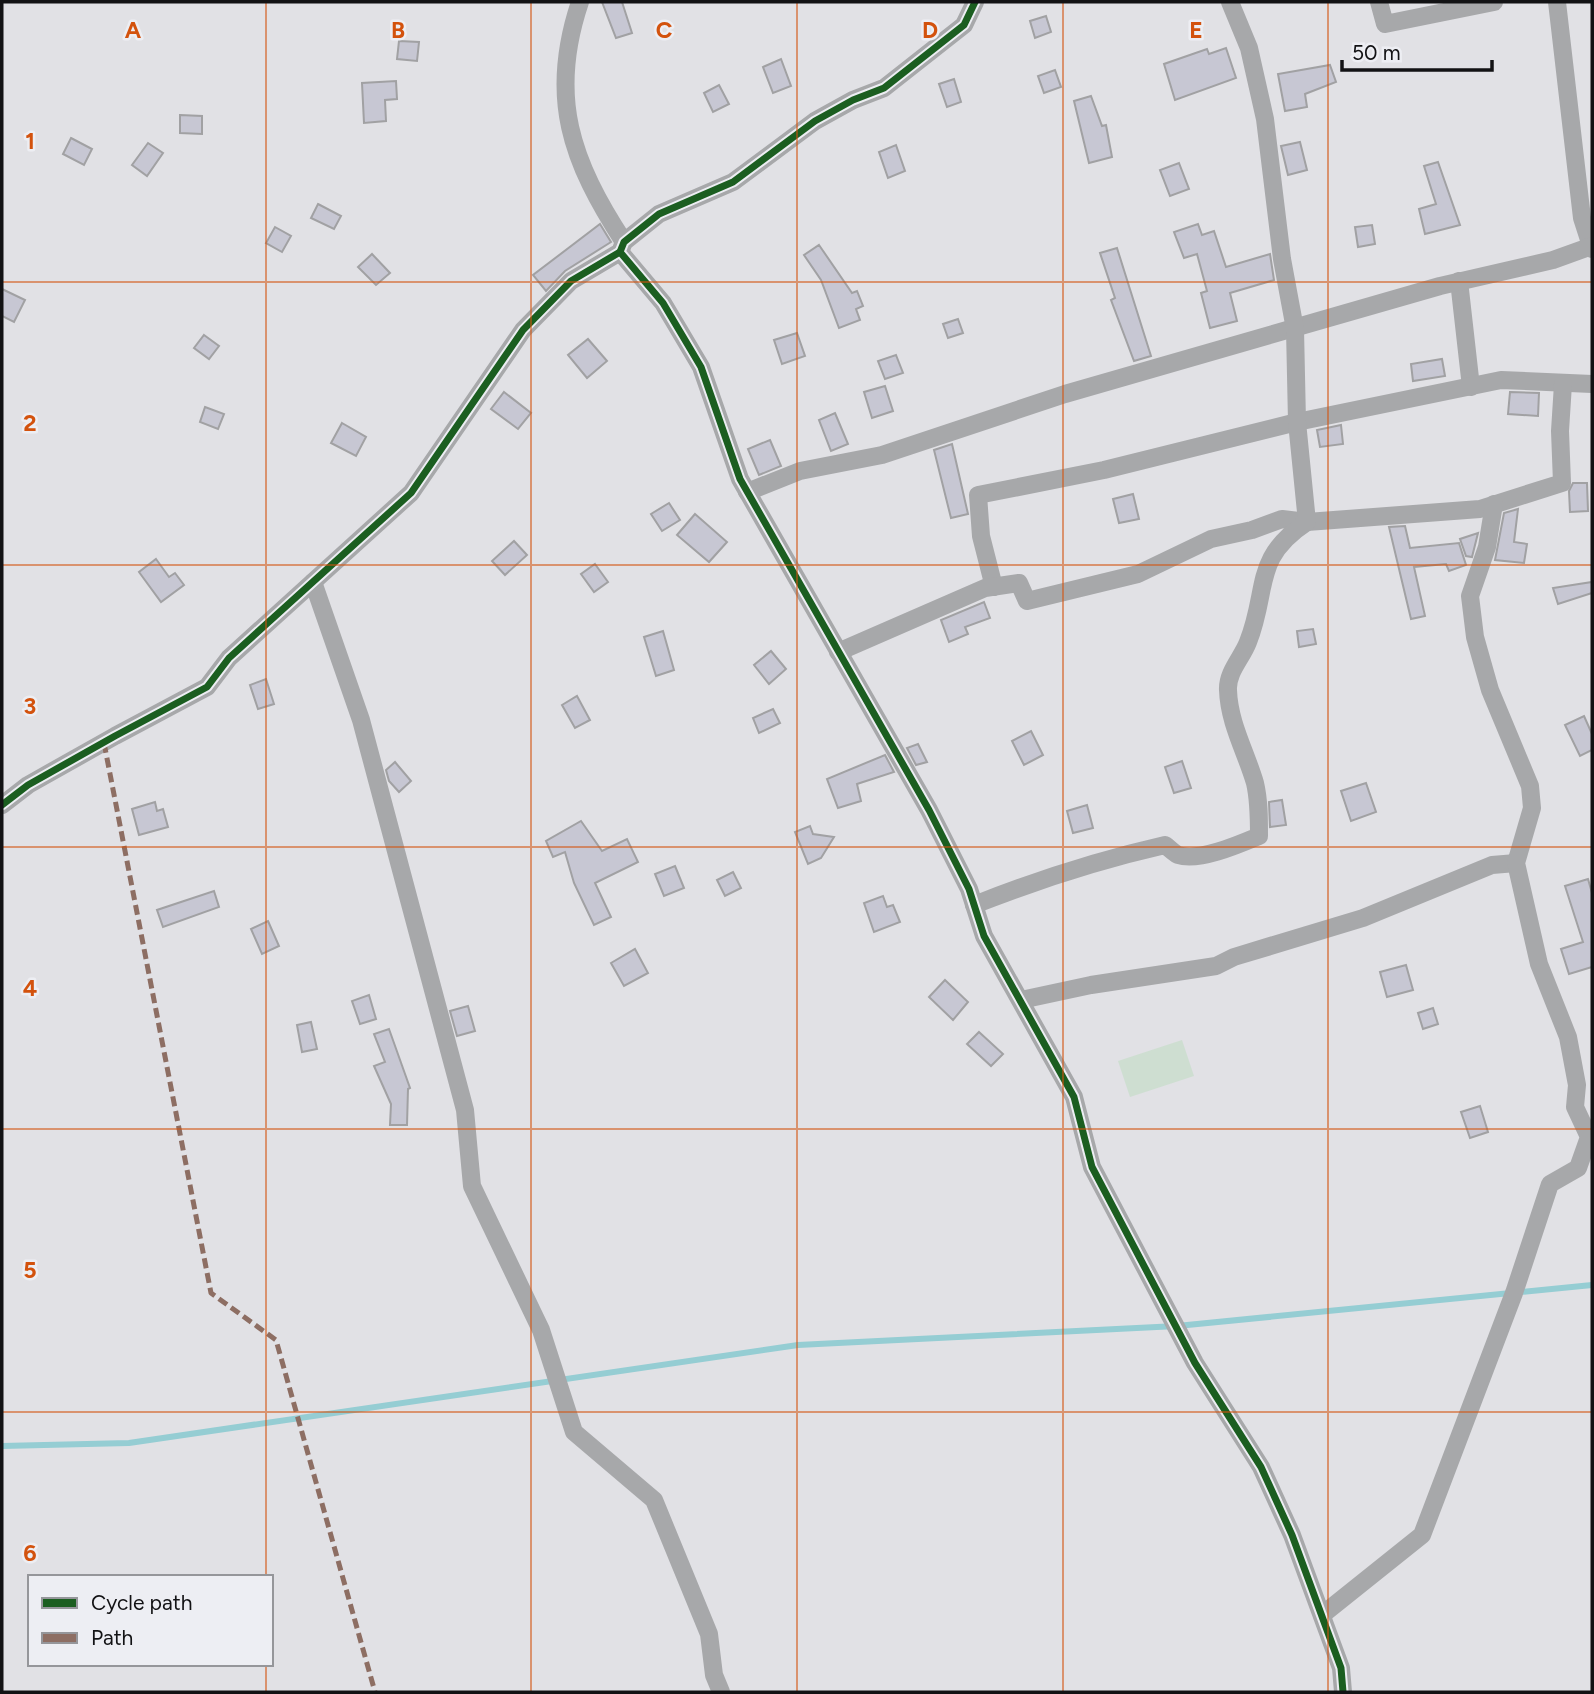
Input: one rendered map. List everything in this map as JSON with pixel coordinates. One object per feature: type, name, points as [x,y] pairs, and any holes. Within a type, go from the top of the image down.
[{"type":"street","points":[[580,2],[564,62],[570,130],[581,165],[622,247],[663,303],[701,367],[716,416],[747,492],[929,810],[974,905],[984,936],[1074,1097],[1092,1167],[1195,1363],[1261,1467],[1292,1535],[1322,1615],[1341,1668],[1343,1692]]},
{"type":"street","points":[[2,804],[28,785],[207,687],[229,658],[411,494],[523,330],[571,281],[622,247],[659,214],[733,182],[815,121],[853,100],[884,88],[964,26],[975,2]]},
{"type":"street","points":[[1230,2],[1249,48],[1265,119],[1282,259],[1295,329],[1297,422],[1307,522]]},
{"type":"street","points":[[1380,2],[1385,23],[1494,2]]},
{"type":"street","points":[[747,492],[800,471],[882,455],[1065,394],[1459,281],[1553,260],[1592,248],[1582,218],[1557,2]]},
{"type":"street","points":[[1459,281],[1471,387]]},
{"type":"street","points":[[994,587],[981,537],[978,495],[1104,470],[1297,422],[1501,380],[1592,384]]},
{"type":"street","points":[[838,652],[994,587],[1019,583],[1027,601],[1138,574],[1211,539],[1252,530],[1282,519],[1307,522],[1471,510],[1562,483],[1560,431],[1563,384]]},
{"type":"street","points":[[1322,1615],[1422,1535],[1514,1293],[1550,1184],[1578,1168],[1589,1137],[1575,1107],[1577,1085],[1568,1037],[1539,964],[1516,863],[1530,818],[1530,786],[1490,690],[1475,637],[1470,596],[1487,547],[1494,504]]},
{"type":"street","points":[[974,905],[1063,870],[1113,857],[1165,845],[1179,855],[1198,855],[1231,849],[1259,836],[1259,802],[1255,782],[1235,726],[1227,689],[1237,657],[1247,644],[1273,553],[1284,538],[1307,522]]},
{"type":"street","points":[[313,582],[361,720],[466,1110],[472,1186],[541,1330],[574,1432],[654,1500],[709,1634],[714,1675],[722,1692]]},
{"type":"street","points":[[1021,1000],[1216,966],[1234,957],[1363,918],[1492,865],[1516,863]]},
{"type":"green space","points":[[1182,1040],[1194,1076],[1130,1097],[1118,1061]]},
{"type":"building","points":[[602,2],[622,2],[632,33],[616,38]]},
{"type":"building","points":[[1046,16],[1051,32],[1035,38],[1030,21]]},
{"type":"building","points":[[399,41],[419,42],[417,61],[397,59]]},
{"type":"building","points":[[1226,48],[1236,78],[1175,100],[1164,64],[1207,49],[1209,54]]},
{"type":"building","points":[[781,59],[791,86],[773,93],[763,67]]},
{"type":"building","points":[[1330,65],[1336,82],[1305,94],[1307,107],[1285,111],[1278,74]]},
{"type":"building","points":[[1055,70],[1061,87],[1044,93],[1038,76]]},
{"type":"building","points":[[954,79],[961,102],[947,107],[939,84]]},
{"type":"building","points":[[396,81],[397,99],[385,100],[386,121],[364,123],[362,83]]},
{"type":"building","points":[[719,85],[729,104],[713,112],[704,93]]},
{"type":"building","points":[[1091,96],[1102,126],[1106,125],[1112,157],[1089,163],[1074,101]]},
{"type":"building","points":[[180,115],[202,116],[202,134],[180,133]]},
{"type":"building","points":[[71,138],[92,149],[84,165],[63,154]]},
{"type":"building","points":[[1300,142],[1307,170],[1288,175],[1281,146]]},
{"type":"building","points":[[148,143],[163,153],[147,176],[132,165]]},
{"type":"building","points":[[896,145],[905,171],[888,178],[879,152]]},
{"type":"building","points":[[1438,162],[1460,225],[1425,234],[1419,209],[1436,204],[1424,166]]},
{"type":"building","points":[[1179,163],[1189,189],[1170,196],[1160,170]]},
{"type":"building","points":[[318,204],[341,216],[334,229],[311,218]]},
{"type":"building","points":[[600,224],[611,242],[565,271],[546,291],[533,275]]},
{"type":"building","points":[[1198,224],[1202,235],[1214,231],[1226,267],[1270,254],[1274,280],[1230,293],[1237,321],[1210,328],[1201,293],[1207,291],[1197,254],[1184,258],[1174,232]]},
{"type":"building","points":[[1372,225],[1375,244],[1358,247],[1355,227]]},
{"type":"building","points":[[275,227],[291,236],[282,252],[266,243]]},
{"type":"building","points":[[819,245],[852,293],[857,291],[863,306],[856,309],[860,320],[839,328],[821,280],[804,255]]},
{"type":"building","points":[[1117,248],[1151,356],[1134,361],[1111,300],[1115,298],[1100,253]]},
{"type":"building","points":[[372,254],[390,273],[376,285],[358,267]]},
{"type":"building","points":[[2,289],[25,300],[14,322],[2,316]]},
{"type":"building","points":[[958,319],[963,333],[948,338],[943,324]]},
{"type":"building","points":[[797,333],[805,356],[782,364],[774,340]]},
{"type":"building","points":[[204,335],[219,346],[209,359],[194,348]]},
{"type":"building","points":[[588,339],[607,361],[587,378],[568,355]]},
{"type":"building","points":[[896,355],[903,373],[885,379],[878,361]]},
{"type":"building","points":[[1442,359],[1445,376],[1413,381],[1411,364]]},
{"type":"building","points":[[885,386],[893,411],[872,418],[864,392]]},
{"type":"building","points":[[504,392],[531,413],[518,429],[491,409]]},
{"type":"building","points":[[1510,392],[1539,393],[1538,416],[1508,414]]},
{"type":"building","points":[[205,407],[224,414],[218,429],[200,422]]},
{"type":"building","points":[[835,413],[848,444],[831,451],[819,420]]},
{"type":"building","points":[[342,423],[366,437],[356,456],[331,443]]},
{"type":"building","points":[[1341,425],[1343,444],[1320,447],[1317,430]]},
{"type":"building","points":[[770,440],[781,466],[759,475],[748,449]]},
{"type":"building","points":[[952,444],[968,514],[951,518],[934,450]]},
{"type":"building","points":[[1573,483],[1587,483],[1588,511],[1570,512],[1569,491]]},
{"type":"building","points":[[1133,494],[1139,519],[1119,523],[1113,499]]},
{"type":"building","points":[[669,503],[680,520],[662,531],[651,514]]},
{"type":"building","points":[[1518,509],[1514,542],[1527,544],[1524,563],[1495,560],[1504,513]]},
{"type":"building","points":[[695,514],[727,542],[709,562],[677,535]]},
{"type":"building","points":[[1405,526],[1410,548],[1459,543],[1466,565],[1449,571],[1446,564],[1414,567],[1425,616],[1411,619],[1389,527]]},
{"type":"building","points":[[1478,533],[1472,557],[1466,556],[1460,539]]},
{"type":"building","points":[[514,541],[527,555],[505,575],[492,561]]},
{"type":"building","points":[[156,559],[169,577],[175,573],[184,585],[161,602],[139,572]]},
{"type":"building","points":[[595,564],[608,582],[594,592],[581,574]]},
{"type":"building","points":[[1592,582],[1592,593],[1558,604],[1553,588]]},
{"type":"building","points":[[984,602],[990,618],[965,627],[968,634],[949,642],[941,620]]},
{"type":"building","points":[[1313,629],[1316,644],[1299,647],[1297,631]]},
{"type":"building","points":[[663,631],[674,670],[656,676],[644,637]]},
{"type":"building","points":[[771,651],[786,669],[769,684],[754,665]]},
{"type":"building","points":[[266,679],[274,704],[258,709],[250,685]]},
{"type":"building","points":[[577,696],[590,720],[575,728],[562,705]]},
{"type":"building","points":[[773,709],[780,723],[759,733],[753,718]]},
{"type":"building","points":[[1584,716],[1592,734],[1592,750],[1580,756],[1565,725]]},
{"type":"building","points":[[1031,731],[1043,755],[1024,765],[1012,741]]},
{"type":"building","points":[[918,744],[927,762],[916,765],[907,748]]},
{"type":"building","points":[[885,755],[894,772],[857,784],[861,801],[838,808],[827,779]]},
{"type":"building","points":[[1182,761],[1191,788],[1174,793],[1165,767]]},
{"type":"building","points":[[395,762],[411,781],[399,792],[389,781],[386,770]]},
{"type":"building","points":[[1366,783],[1376,812],[1351,821],[1341,791]]},
{"type":"building","points":[[1282,800],[1286,825],[1270,827],[1269,802]]},
{"type":"building","points":[[155,802],[157,811],[163,809],[168,827],[139,835],[132,809]]},
{"type":"building","points":[[1087,805],[1093,828],[1073,833],[1067,811]]},
{"type":"building","points":[[581,821],[602,851],[627,839],[638,862],[595,883],[611,917],[594,925],[574,883],[565,852],[553,857],[546,841]]},
{"type":"building","points":[[810,826],[813,834],[834,837],[821,858],[808,864],[795,832]]},
{"type":"building","points":[[675,866],[684,888],[664,896],[655,874]]},
{"type":"building","points":[[733,872],[741,888],[725,896],[717,880]]},
{"type":"building","points":[[1588,879],[1592,893],[1592,967],[1569,974],[1561,949],[1583,942],[1565,886]]},
{"type":"building","points":[[214,891],[219,907],[163,927],[157,910]]},
{"type":"building","points":[[883,896],[887,907],[893,905],[900,922],[874,932],[864,903]]},
{"type":"building","points":[[268,921],[279,946],[262,954],[251,929]]},
{"type":"building","points":[[635,949],[648,973],[624,986],[611,963]]},
{"type":"building","points":[[1406,965],[1413,990],[1387,997],[1380,972]]},
{"type":"building","points":[[945,980],[968,1002],[953,1020],[929,997]]},
{"type":"building","points":[[369,995],[376,1019],[360,1024],[352,1001]]},
{"type":"building","points":[[468,1006],[475,1031],[457,1036],[450,1011]]},
{"type":"building","points":[[1433,1008],[1438,1024],[1423,1029],[1418,1013]]},
{"type":"building","points":[[311,1022],[317,1049],[302,1052],[297,1025]]},
{"type":"building","points":[[389,1029],[410,1088],[407,1125],[390,1125],[391,1104],[374,1066],[385,1062],[374,1034]]},
{"type":"building","points":[[979,1032],[1003,1054],[991,1066],[967,1044]]},
{"type":"building","points":[[1480,1106],[1488,1132],[1470,1138],[1461,1112]]},
{"type":"waterway","points":[[2,1446],[129,1443],[798,1345],[1177,1326],[1592,1285]]},
{"type":"marked path","points":[[104,743],[211,1293],[276,1340],[375,1692]]},
{"type":"cycle path","points":[[2,805],[28,785],[207,687],[229,658],[411,493],[523,330],[571,281],[620,252],[624,242],[659,214],[733,182],[815,121],[853,100],[884,88],[964,25],[975,2]]},
{"type":"cycle path","points":[[620,252],[663,303],[701,367],[740,479],[929,810],[969,889],[984,936],[1074,1097],[1092,1167],[1195,1363],[1261,1467],[1292,1535],[1341,1668],[1343,1692]]}]
